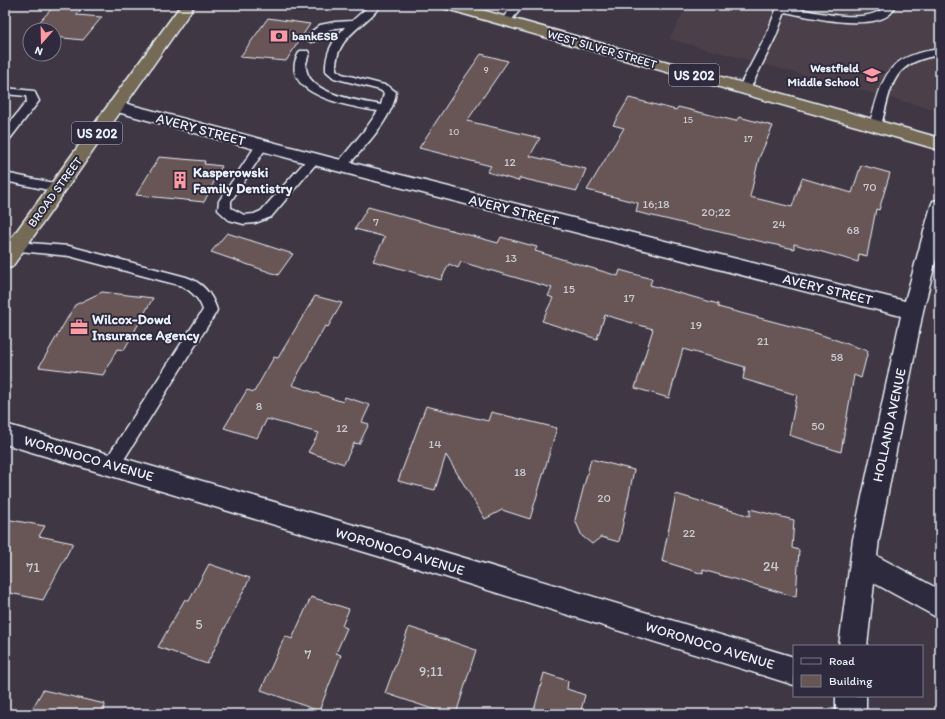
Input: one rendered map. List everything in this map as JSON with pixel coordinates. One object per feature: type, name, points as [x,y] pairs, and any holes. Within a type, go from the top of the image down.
[{"type":"highway","name":"BROAD STREET","points":[[5,262],[188,5]]},
{"type":"highway","name":"WEST SILVER STREET","points":[[448,5],[940,144]]},
{"type":"street","name":"AVERY STREET","points":[[116,106],[341,166],[913,311]]},
{"type":"street","name":"HOLLAND AVENUE","points":[[853,645],[866,539],[913,311],[940,206]]},
{"type":"street","name":"WORONOCO AVENUE","points":[[5,434],[112,464],[793,671]]},
{"type":"street","points":[[862,562],[940,605]]},
{"type":"street","points":[[851,697],[851,714]]},
{"type":"lane","points":[[341,166],[386,109],[391,97],[390,92],[384,88],[338,76],[331,72],[330,63],[333,52],[354,24],[376,5]]},
{"type":"lane","points":[[505,21],[519,5]]},
{"type":"lane","points":[[744,89],[771,36],[783,6],[811,15],[859,19],[874,17],[885,13],[891,5]]},
{"type":"lane","points":[[311,40],[319,29],[328,25],[354,24]]},
{"type":"lane","points":[[875,126],[890,76],[896,68],[912,57],[940,52]]},
{"type":"lane","points":[[304,54],[300,60],[299,70],[303,79],[316,91],[330,97],[386,109]]},
{"type":"lane","points":[[5,91],[30,93],[33,100],[5,137]]},
{"type":"lane","points":[[262,145],[225,201],[224,210],[236,218],[248,220],[259,218],[266,214],[314,159]]},
{"type":"lane","points":[[5,177],[58,188]]},
{"type":"lane","points":[[15,247],[69,251],[186,282],[199,289],[208,300],[210,310],[112,464]]},
{"type":"shaded area","name":"Westfield Middle School","points":[[688,5],[940,5],[940,111],[669,39]]},
{"type":"building","points":[[55,5],[85,5],[76,15],[102,17],[83,40],[62,38],[62,22],[39,22]]},
{"type":"building","name":"bankESB","points":[[268,18],[310,24],[286,61],[240,57]]},
{"type":"building","points":[[481,54],[508,61],[467,121],[540,138],[530,156],[586,169],[577,191],[520,178],[518,181],[487,172],[491,166],[419,148]]},
{"type":"building","points":[[629,98],[676,110],[678,107],[736,121],[739,117],[773,126],[759,158],[750,197],[792,207],[802,178],[852,193],[861,165],[890,173],[879,210],[876,209],[867,256],[859,254],[858,262],[794,244],[794,249],[728,234],[636,212],[638,203],[587,190],[624,128],[613,125]]},
{"type":"building","name":"Kasperowski Family Dentistry","points":[[159,157],[205,161],[204,164],[222,166],[204,202],[136,195]]},
{"type":"building","points":[[368,207],[498,243],[501,237],[537,247],[535,251],[618,276],[620,270],[652,279],[650,285],[718,304],[718,307],[813,332],[868,351],[861,378],[854,375],[841,452],[789,435],[797,395],[743,379],[745,367],[683,349],[669,398],[635,388],[653,329],[605,315],[597,339],[542,321],[553,298],[548,296],[552,288],[461,262],[458,268],[449,264],[441,280],[373,261],[385,237],[355,229]]},
{"type":"building","points":[[227,233],[293,254],[278,275],[211,252]]},
{"type":"building","points":[[102,292],[153,298],[124,350],[117,349],[103,375],[39,367],[75,305]]},
{"type":"building","points":[[315,296],[342,303],[328,327],[325,326],[292,385],[343,402],[345,397],[370,405],[362,422],[369,424],[359,444],[354,443],[344,464],[308,452],[319,433],[267,419],[257,438],[224,428],[247,390],[254,392],[274,357],[278,358]]},
{"type":"building","points":[[426,406],[488,421],[491,412],[557,428],[530,519],[502,510],[485,519],[446,455],[435,490],[398,481]]},
{"type":"building","points":[[591,459],[634,470],[619,542],[601,537],[592,544],[582,536],[575,520]]},
{"type":"building","points":[[676,494],[750,516],[750,509],[794,520],[792,548],[799,550],[796,597],[703,570],[703,574],[662,561]]},
{"type":"building","points":[[5,519],[45,526],[39,536],[73,543],[43,600],[5,592]]},
{"type":"building","points":[[209,564],[250,578],[207,664],[158,647],[185,599],[189,601]]},
{"type":"building","points":[[311,597],[349,609],[342,626],[347,628],[336,653],[341,655],[319,711],[261,690],[285,636],[292,639]]},
{"type":"building","points":[[409,627],[476,650],[456,714],[447,714],[385,693]]},
{"type":"building","points":[[544,673],[568,681],[567,689],[585,695],[580,714],[533,714]]},
{"type":"building","points":[[43,690],[105,704],[104,714],[29,714]]},
{"type":"place","name":"bankESB","points":[[279,36]]},
{"type":"place","name":"Westfield Middle School","points":[[872,75]]},
{"type":"place","name":"Kasperowski Family Dentistry","points":[[180,180]]},
{"type":"place","name":"Wilcox-Dowd Insurance Agency","points":[[79,327]]}]
